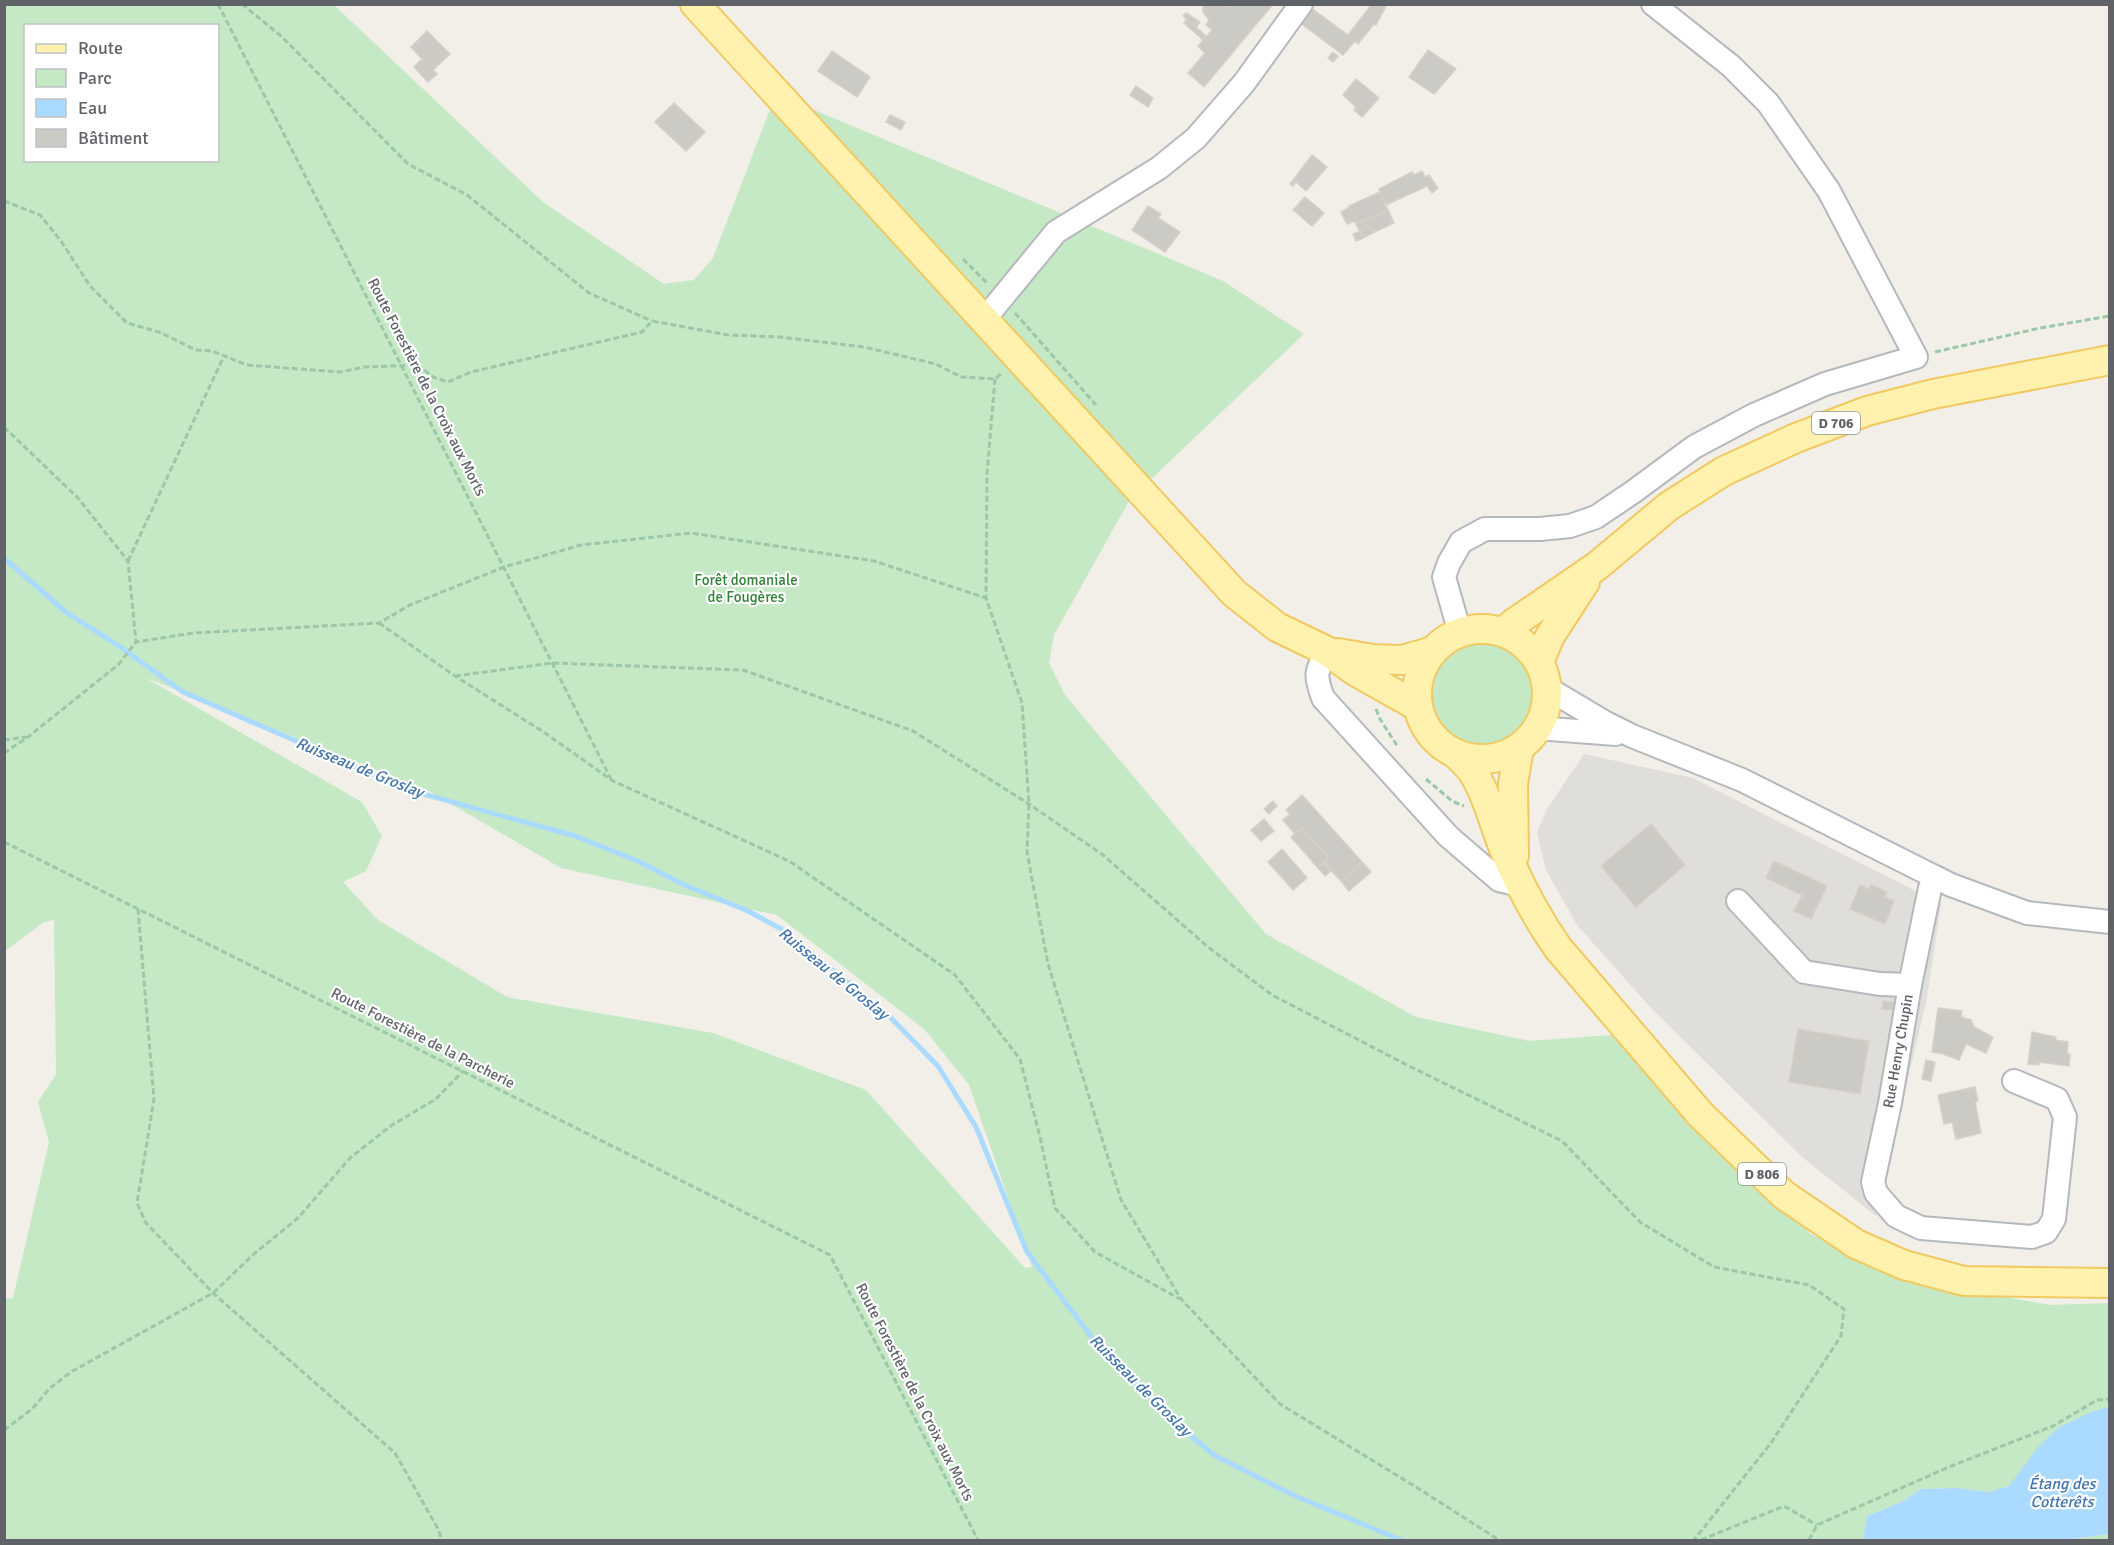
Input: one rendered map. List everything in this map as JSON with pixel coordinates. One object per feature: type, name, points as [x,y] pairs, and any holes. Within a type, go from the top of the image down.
[{"type":"main road","points":[[695,4],[1234,593],[1277,627],[1327,651],[1355,671],[1417,706]]},
{"type":"main road","name":"D 706","points":[[1504,632],[1597,566],[1669,506],[1725,471],[1796,438],[1867,411],[1933,394],[2109,360]]},
{"type":"main road","name":"D 706","points":[[1543,675],[1550,636],[1597,566]]},
{"type":"main road","points":[[1482,629],[1504,632],[1521,642],[1543,675],[1545,709],[1528,738],[1494,758],[1481,759],[1456,754],[1435,739],[1427,729],[1417,706],[1419,675],[1425,662],[1443,641],[1460,633],[1482,629]]},
{"type":"main road","points":[[1327,651],[1373,659],[1402,660],[1433,651]]},
{"type":"main road","name":"D 806","points":[[1517,877],[1513,784],[1528,738]]},
{"type":"main road","name":"D 806","points":[[1456,754],[1473,772],[1483,790],[1517,877],[1537,918],[1558,948],[1700,1114],[1784,1195],[1856,1244],[1904,1265],[1964,1281],[2109,1283]]},
{"type":"street","points":[[983,321],[1056,232],[1159,168],[1196,138],[1244,83],[1301,4]]},
{"type":"street","points":[[1460,633],[1444,578],[1449,563],[1461,542],[1485,529],[1570,526],[1596,517],[1694,447],[1754,415],[1824,384],[1916,357],[1829,191],[1768,103],[1731,66],[1653,4]]},
{"type":"street","points":[[1327,651],[1316,678],[1323,698],[1448,837],[1499,880],[1517,877]]},
{"type":"street","points":[[1543,675],[1561,695],[1585,712],[1632,736],[1742,780],[1951,885],[2027,913],[2109,922]]},
{"type":"street","points":[[1528,738],[1566,729],[1632,736]]},
{"type":"street","name":"Rue Henry Chupin","points":[[1935,877],[1930,888],[1910,985],[1890,1103],[1873,1182],[1876,1194],[1896,1216],[1921,1228],[2032,1237],[2046,1232],[2054,1219],[2065,1117],[2057,1100],[2014,1081]]},
{"type":"street","points":[[1738,901],[1804,972],[1880,984],[1910,985]]},
{"type":"path","name":"Route Forestière de la Croix aux Morts","points":[[218,4],[613,782]]},
{"type":"path","points":[[242,4],[282,37],[408,164],[467,195],[589,293],[652,321],[728,335],[780,337],[864,347],[936,363],[961,376],[995,379]]},
{"type":"path","points":[[4,201],[40,215],[61,241],[90,286],[127,323],[159,332],[196,350],[212,351],[247,365],[340,372],[365,367],[418,365],[433,377],[448,382],[471,372],[642,333],[652,321]]},
{"type":"path","points":[[962,258],[1002,299],[1102,411]]},
{"type":"path","points":[[1916,357],[2040,328],[2109,316]]},
{"type":"path","points":[[1016,354],[1005,370],[995,379],[987,474],[986,598],[1022,703],[1029,804],[1027,852],[1048,964],[1121,1200],[1181,1299],[1280,1404],[1499,1540]]},
{"type":"path","points":[[136,642],[128,561],[224,356]]},
{"type":"path","points":[[4,427],[78,498],[128,561]]},
{"type":"path","points":[[4,753],[28,737],[119,664],[136,642],[193,633],[379,623],[410,605],[504,567],[581,545],[691,533],[874,561],[986,598]]},
{"type":"path","points":[[379,623],[455,676],[545,732],[613,782],[789,861],[955,975],[1020,1059],[1055,1208],[1095,1252],[1181,1299]]},
{"type":"path","points":[[455,676],[552,663],[743,670],[913,732],[1029,804],[1103,855],[1208,947],[1272,995],[1407,1065],[1562,1141],[1640,1222],[1714,1267],[1809,1285],[1844,1309],[1841,1336],[1771,1443],[1694,1540]]},
{"type":"path","points":[[1375,681],[1374,705],[1380,719],[1403,753]]},
{"type":"path","points":[[4,740],[28,737]]},
{"type":"path","points":[[1423,776],[1452,801],[1467,807],[1488,804]]},
{"type":"path","name":"Route Forestière de la Parcherie","points":[[4,842],[830,1255]]},
{"type":"path","points":[[138,909],[154,1099],[137,1203],[146,1223],[213,1293],[395,1454],[442,1540]]},
{"type":"path","points":[[4,1430],[32,1409],[50,1388],[71,1372],[213,1293],[255,1253],[298,1218],[351,1158],[392,1125],[436,1099],[463,1071]]},
{"type":"path","name":"Route Forestière de la Croix aux Morts","points":[[830,1255],[978,1540]]},
{"type":"path","points":[[1809,1540],[1817,1525],[1948,1467],[2053,1426],[2097,1400],[2109,1399]]},
{"type":"path","points":[[1701,1540],[1784,1506],[1817,1525]]},
{"type":"shaded area","points":[[1584,754],[1693,778],[1941,904],[1927,998],[1876,1216],[1802,1157],[1650,1007],[1577,925],[1546,870],[1537,833],[1547,809]]},
{"type":"green space","name":"Forêt domaniale de Fougères","points":[[5,5],[334,5],[543,202],[664,284],[694,280],[713,258],[776,94],[1223,281],[1304,334],[1130,499],[1054,635],[1049,663],[1065,695],[1266,934],[1416,1017],[1529,1041],[1640,1033],[1810,1234],[1912,1281],[2050,1305],[2109,1303],[2109,1407],[2091,1412],[2009,1486],[1988,1492],[1956,1488],[1921,1489],[1904,1501],[1867,1516],[1863,1540],[5,1540],[5,1299],[13,1298],[49,1142],[38,1102],[56,1074],[54,920],[44,922],[5,951]],"holes":[[[144,677],[429,791],[561,868],[777,915],[925,1030],[969,1085],[1032,1267],[1025,1268],[866,1090],[713,1033],[507,997],[378,920],[343,882],[366,871],[382,836],[362,802]]]},
{"type":"green space","points":[[1482,642],[1502,646],[1519,657],[1530,674],[1534,694],[1530,714],[1519,731],[1502,742],[1482,746],[1462,742],[1445,731],[1434,714],[1430,694],[1434,674],[1445,657],[1462,646]]},
{"type":"green space","points":[[2109,1534],[2109,1540],[2064,1540]]},
{"type":"water","name":"Étang des Cotterêts","points":[[2109,1407],[2109,1534],[2064,1540],[1863,1540],[1867,1516],[1904,1501],[1921,1489],[1956,1488],[1988,1492],[2009,1486],[2039,1446],[2058,1428],[2091,1412]]},
{"type":"building","points":[[1228,4],[1230,7],[1232,4],[1273,4],[1204,87],[1188,73],[1205,53],[1198,46],[1212,30],[1206,25],[1209,20],[1203,12],[1203,5]]},
{"type":"building","points":[[1372,4],[1387,4],[1376,25],[1374,24],[1358,44],[1355,41],[1343,55],[1295,19],[1307,5],[1348,35]]},
{"type":"building","points":[[1186,13],[1200,22],[1196,27],[1183,16]]},
{"type":"building","points":[[1187,19],[1206,36],[1203,40],[1184,23]]},
{"type":"building","points":[[427,31],[450,54],[433,70],[437,74],[428,82],[414,67],[422,59],[411,47]]},
{"type":"building","points":[[1428,50],[1456,69],[1434,94],[1409,77]]},
{"type":"building","points":[[832,51],[870,77],[857,97],[818,71]]},
{"type":"building","points":[[1333,52],[1338,56],[1333,62],[1328,58]]},
{"type":"building","points":[[1356,79],[1379,98],[1362,117],[1354,110],[1356,107],[1343,95]]},
{"type":"building","points":[[1136,86],[1153,98],[1148,107],[1130,95]]},
{"type":"building","points":[[674,103],[705,132],[686,151],[655,122]]},
{"type":"building","points":[[890,115],[905,122],[901,130],[886,122]]},
{"type":"building","points":[[1312,155],[1327,167],[1306,191],[1296,182],[1293,186],[1290,184]]},
{"type":"building","points":[[1422,171],[1425,177],[1429,175],[1438,188],[1432,193],[1427,186],[1386,205],[1379,189],[1412,172],[1414,175]]},
{"type":"building","points":[[1380,192],[1388,210],[1356,224],[1355,221],[1347,224],[1341,212]]},
{"type":"building","points":[[1305,197],[1324,213],[1312,226],[1293,210]]},
{"type":"building","points":[[1148,206],[1161,214],[1158,218],[1180,232],[1165,252],[1132,230]]},
{"type":"building","points":[[1388,210],[1394,223],[1375,232],[1361,222]]},
{"type":"building","points":[[1361,222],[1375,232],[1363,238],[1356,224]]},
{"type":"building","points":[[1360,231],[1363,238],[1356,241],[1353,234]]},
{"type":"building","points":[[1302,795],[1362,862],[1341,881],[1324,863],[1329,858],[1302,828],[1295,834],[1283,820],[1290,814],[1286,810]]},
{"type":"building","points":[[1273,801],[1277,806],[1269,814],[1264,809]]},
{"type":"building","points":[[1264,819],[1274,831],[1261,841],[1251,830]]},
{"type":"building","points":[[1651,824],[1685,865],[1636,907],[1601,866]]},
{"type":"building","points":[[1302,828],[1329,858],[1318,868],[1291,837]]},
{"type":"building","points":[[1282,849],[1307,878],[1293,890],[1268,862]]},
{"type":"building","points":[[1774,861],[1827,886],[1811,919],[1794,911],[1802,895],[1766,878]]},
{"type":"building","points":[[1362,862],[1371,872],[1349,891],[1341,881]]},
{"type":"building","points":[[1324,863],[1331,871],[1325,876],[1318,868]]},
{"type":"building","points":[[1860,885],[1869,889],[1871,885],[1887,892],[1885,897],[1894,901],[1885,924],[1850,909]]},
{"type":"building","points":[[1883,1001],[1896,1002],[1895,1010],[1882,1009]]},
{"type":"building","points":[[1938,1008],[1962,1011],[1961,1017],[1971,1020],[1974,1027],[1993,1037],[1986,1053],[1966,1044],[1959,1060],[1932,1052]]},
{"type":"building","points":[[1798,1029],[1869,1041],[1860,1094],[1789,1082]]},
{"type":"building","points":[[2032,1032],[2068,1042],[2069,1066],[2039,1062],[2039,1065],[2028,1064]]},
{"type":"building","points":[[1926,1060],[1935,1062],[1931,1081],[1922,1079]]},
{"type":"building","points":[[1975,1087],[1978,1101],[1975,1102],[1981,1133],[1956,1139],[1952,1122],[1944,1124],[1938,1095]]},
{"type":"waterway","name":"Ruisseau de Groslay","points":[[4,558],[67,613],[119,646],[183,692],[409,790],[575,836],[640,862],[682,884],[748,911],[783,930],[888,1015],[938,1066],[976,1127],[1027,1252],[1097,1344],[1166,1415],[1214,1455],[1293,1495],[1401,1540]]}]
